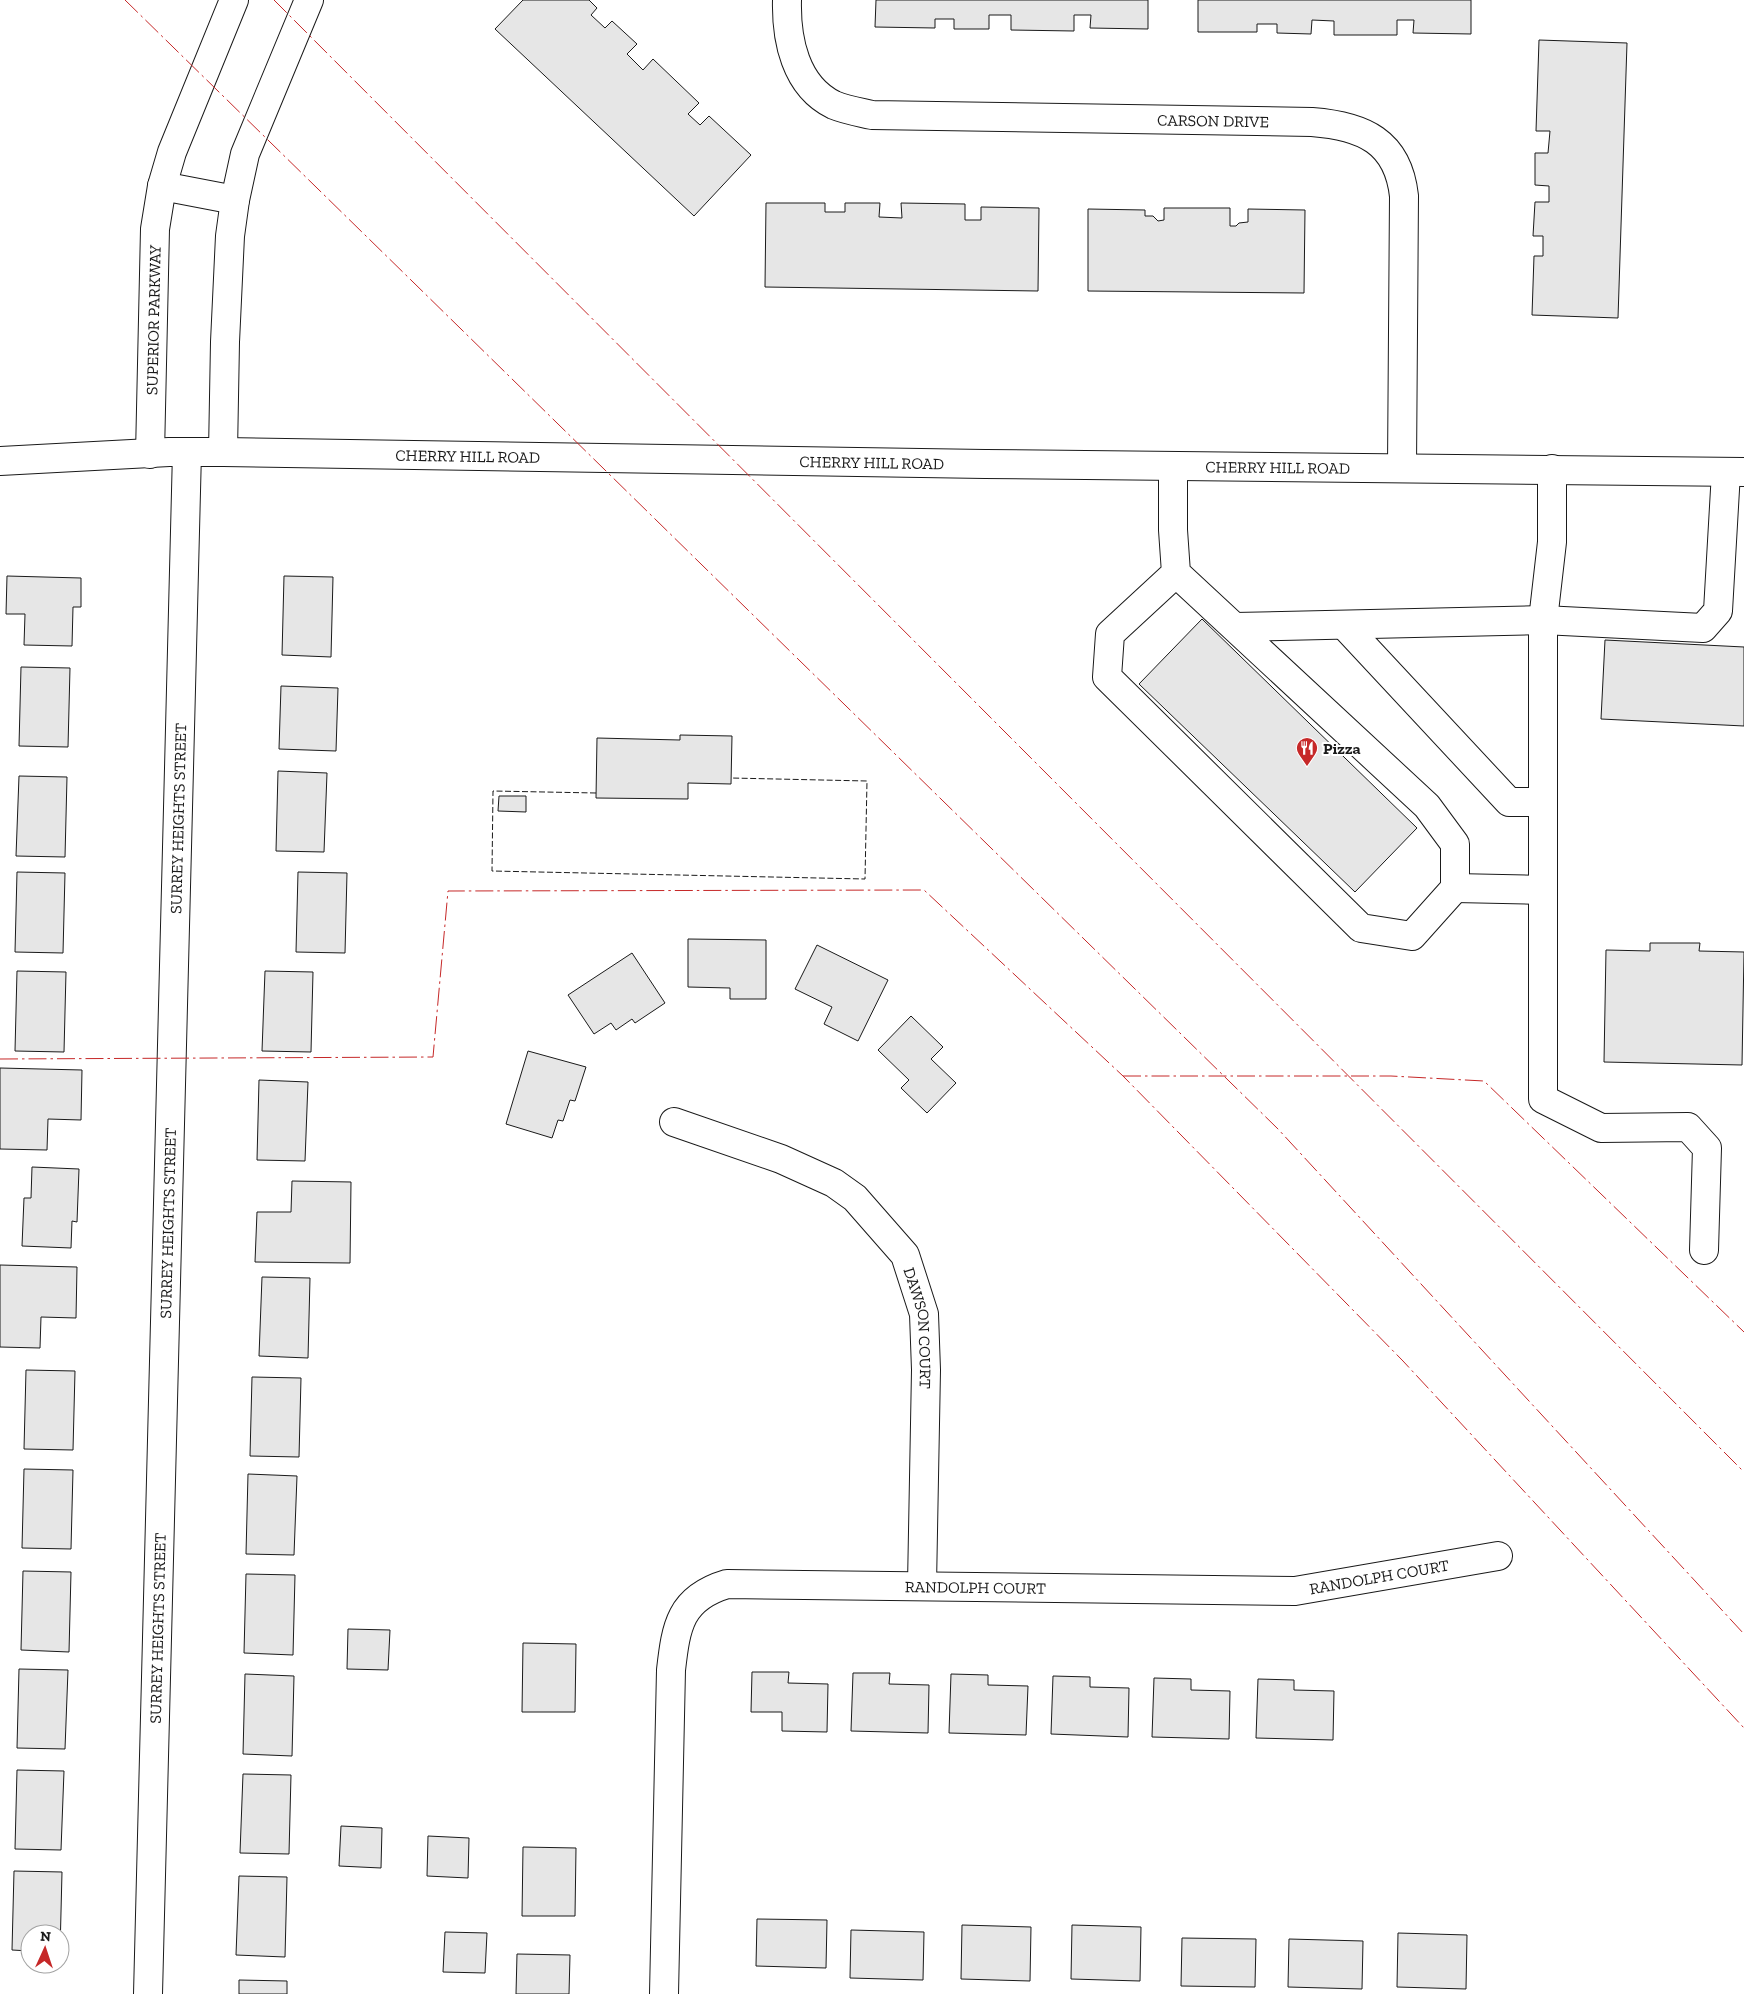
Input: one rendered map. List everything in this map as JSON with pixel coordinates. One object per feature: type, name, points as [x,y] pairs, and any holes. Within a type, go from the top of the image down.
[{"type":"street","name":"SUPERIOR PARKWAY","points":[[150,454],[155,229],[162,186],[172,152],[234,0]]},
{"type":"street","points":[[223,452],[225,342],[230,236],[235,200],[245,154],[309,0]]},
{"type":"street","name":"CARSON DRIVE","points":[[783,2],[789,40],[797,66],[812,90],[833,104],[852,111],[872,115],[1312,122],[1334,124],[1362,131],[1373,139],[1393,158],[1402,178],[1404,196],[1402,467]]},
{"type":"street","points":[[162,186],[235,200]]},
{"type":"street","name":"SURREY HEIGHTS STREET","points":[[148,1994],[187,452]]},
{"type":"street","name":"CHERRY HILL ROAD","points":[[0,461],[223,452],[1735,472]]},
{"type":"street","points":[[1173,466],[1173,530],[1176,573],[1427,806],[1455,844],[1455,888],[1412,936],[1362,928],[1107,677],[1110,634],[1176,573]]},
{"type":"street","points":[[1552,469],[1552,542],[1544,620],[1543,1100],[1601,1128],[1688,1127],[1707,1148],[1704,1250]]},
{"type":"street","points":[[1235,627],[1544,620],[1703,628],[1718,611],[1735,472]]},
{"type":"street","points":[[1344,625],[1509,802],[1544,802]]},
{"type":"street","points":[[1455,888],[1543,890]]},
{"type":"street","name":"DAWSON COURT","points":[[674,1122],[782,1159],[834,1183],[861,1204],[905,1255],[924,1314],[926,1370],[922,1585]]},
{"type":"street","name":"RANDOLPH COURT","points":[[664,1994],[671,1670],[678,1626],[689,1606],[699,1596],[711,1589],[727,1584],[1295,1591],[1498,1556]]},
{"type":"building","points":[[523,0],[589,0],[597,8],[591,15],[605,28],[612,21],[637,44],[627,54],[643,70],[653,59],[699,103],[688,114],[700,125],[709,116],[751,155],[694,216],[495,29]]},
{"type":"building","points":[[876,0],[1148,0],[1148,29],[1090,28],[1091,15],[1074,15],[1074,31],[1011,30],[1011,15],[989,15],[989,29],[954,29],[954,19],[935,19],[935,28],[875,27]]},
{"type":"building","points":[[1198,0],[1471,0],[1471,34],[1413,33],[1414,20],[1397,20],[1397,35],[1334,35],[1334,21],[1312,20],[1311,34],[1277,33],[1277,24],[1257,24],[1257,32],[1198,32]]},
{"type":"building","points":[[1539,40],[1627,43],[1618,318],[1532,315],[1534,256],[1543,256],[1543,236],[1533,236],[1535,202],[1549,202],[1549,186],[1535,185],[1535,153],[1548,153],[1550,131],[1536,131]]},
{"type":"building","points":[[766,203],[825,203],[825,212],[845,212],[845,203],[880,203],[879,217],[902,218],[901,203],[965,204],[965,220],[981,220],[981,207],[1039,208],[1038,291],[765,287]]},
{"type":"building","points":[[1164,208],[1230,208],[1230,226],[1248,222],[1248,209],[1305,210],[1304,293],[1088,291],[1088,209],[1145,210],[1145,216],[1153,216],[1158,221],[1164,220]]},
{"type":"building","points":[[7,576],[81,578],[81,607],[73,607],[72,646],[24,645],[25,614],[6,614]]},
{"type":"building","points":[[284,576],[333,577],[331,657],[282,655]]},
{"type":"building","points":[[1202,619],[1417,828],[1355,892],[1139,684]]},
{"type":"building","points":[[1605,640],[1744,647],[1744,726],[1601,719]]},
{"type":"building","points":[[21,667],[70,668],[68,747],[19,746]]},
{"type":"building","points":[[281,686],[338,688],[336,751],[279,749]]},
{"type":"building","points":[[680,735],[732,736],[731,784],[688,783],[688,799],[596,798],[597,738],[680,740]]},
{"type":"building","points":[[278,771],[327,773],[324,852],[276,851]]},
{"type":"building","points":[[19,776],[67,777],[65,857],[16,856]]},
{"type":"building","points":[[499,796],[526,796],[526,812],[498,811]]},
{"type":"building","points":[[17,872],[65,873],[63,953],[15,952]]},
{"type":"building","points":[[298,872],[347,873],[345,953],[296,952]]},
{"type":"building","points":[[688,939],[766,940],[766,999],[730,999],[730,988],[688,987]]},
{"type":"building","points":[[1650,943],[1700,943],[1699,951],[1744,952],[1742,1065],[1604,1062],[1606,950],[1650,951]]},
{"type":"building","points":[[817,945],[888,980],[858,1041],[824,1024],[832,1007],[795,989]]},
{"type":"building","points":[[632,953],[665,1003],[635,1023],[632,1019],[616,1030],[611,1023],[594,1034],[568,995]]},
{"type":"building","points":[[17,971],[66,972],[64,1052],[15,1051]]},
{"type":"building","points":[[265,971],[313,972],[311,1052],[262,1051]]},
{"type":"building","points":[[911,1016],[943,1047],[931,1059],[956,1083],[927,1113],[901,1088],[909,1080],[878,1050]]},
{"type":"building","points":[[528,1051],[586,1067],[575,1101],[570,1100],[563,1121],[558,1120],[552,1138],[506,1124]]},
{"type":"building","points":[[0,1068],[82,1070],[81,1120],[48,1119],[47,1150],[0,1149]]},
{"type":"building","points":[[259,1080],[308,1082],[305,1161],[257,1160]]},
{"type":"building","points":[[32,1167],[79,1169],[77,1222],[72,1221],[71,1248],[22,1246],[24,1198],[31,1198]]},
{"type":"building","points":[[292,1181],[351,1182],[350,1263],[255,1262],[257,1212],[291,1212]]},
{"type":"building","points":[[0,1265],[77,1267],[76,1318],[41,1317],[40,1348],[0,1347]]},
{"type":"building","points":[[262,1277],[310,1278],[308,1358],[259,1356]]},
{"type":"building","points":[[26,1370],[75,1371],[73,1450],[24,1449]]},
{"type":"building","points":[[252,1377],[301,1378],[299,1457],[250,1456]]},
{"type":"building","points":[[24,1469],[73,1470],[71,1549],[22,1548]]},
{"type":"building","points":[[248,1474],[297,1476],[294,1555],[246,1554]]},
{"type":"building","points":[[23,1571],[71,1572],[69,1652],[21,1650]]},
{"type":"building","points":[[246,1574],[295,1575],[293,1655],[244,1653]]},
{"type":"building","points":[[348,1629],[390,1630],[388,1670],[347,1669]]},
{"type":"building","points":[[523,1643],[576,1644],[575,1712],[522,1712]]},
{"type":"building","points":[[19,1669],[68,1670],[65,1749],[17,1748]]},
{"type":"building","points":[[752,1672],[789,1672],[788,1683],[828,1684],[827,1732],[782,1731],[782,1712],[751,1712]]},
{"type":"building","points":[[853,1673],[890,1673],[889,1684],[929,1685],[928,1733],[851,1731]]},
{"type":"building","points":[[245,1674],[294,1676],[292,1756],[243,1754]]},
{"type":"building","points":[[951,1674],[988,1675],[988,1685],[1028,1686],[1026,1735],[949,1733]]},
{"type":"building","points":[[1053,1676],[1090,1677],[1090,1687],[1129,1688],[1128,1737],[1051,1734]]},
{"type":"building","points":[[1154,1678],[1191,1679],[1191,1690],[1230,1691],[1229,1739],[1152,1737]]},
{"type":"building","points":[[1258,1679],[1294,1680],[1294,1690],[1334,1691],[1333,1740],[1256,1738]]},
{"type":"building","points":[[17,1770],[64,1771],[61,1850],[15,1849]]},
{"type":"building","points":[[243,1774],[291,1775],[289,1854],[240,1853]]},
{"type":"building","points":[[341,1826],[382,1828],[381,1868],[339,1866]]},
{"type":"building","points":[[428,1836],[469,1838],[468,1878],[427,1876]]},
{"type":"building","points":[[523,1847],[576,1848],[575,1916],[522,1916]]},
{"type":"building","points":[[14,1871],[62,1872],[61,1924],[20,1924],[20,1950],[12,1950]]},
{"type":"building","points":[[239,1876],[287,1877],[285,1957],[236,1955]]},
{"type":"building","points":[[757,1919],[827,1920],[826,1968],[756,1966]]},
{"type":"building","points":[[962,1925],[1031,1927],[1030,1981],[961,1979]]},
{"type":"building","points":[[1072,1925],[1141,1927],[1140,1981],[1071,1979]]},
{"type":"building","points":[[851,1930],[924,1932],[923,1980],[850,1978]]},
{"type":"building","points":[[445,1932],[487,1933],[485,1973],[443,1972]]},
{"type":"building","points":[[1398,1933],[1467,1935],[1466,1989],[1397,1987]]},
{"type":"building","points":[[1182,1938],[1256,1939],[1255,1987],[1181,1986]]},
{"type":"building","points":[[1289,1939],[1363,1941],[1362,1989],[1288,1987]]},
{"type":"building","points":[[517,1954],[570,1955],[569,1994],[516,1994]]},
{"type":"building","points":[[239,1980],[287,1981],[287,1994],[239,1994]]},
{"type":"fence","points":[[596,793],[493,791],[492,871],[865,879],[867,781],[731,778]]},
{"type":"power","points":[[125,0],[1278,1129],[1744,1634]]},
{"type":"power","points":[[274,0],[1744,1472]]},
{"type":"power","points":[[0,1059],[433,1057],[448,891],[924,890],[1123,1076],[1403,1361],[1744,1728]]},
{"type":"power","points":[[1123,1076],[1391,1076],[1484,1081],[1744,1332]]},
{"type":"place","name":"Pizza","points":[[1307,767]]}]
